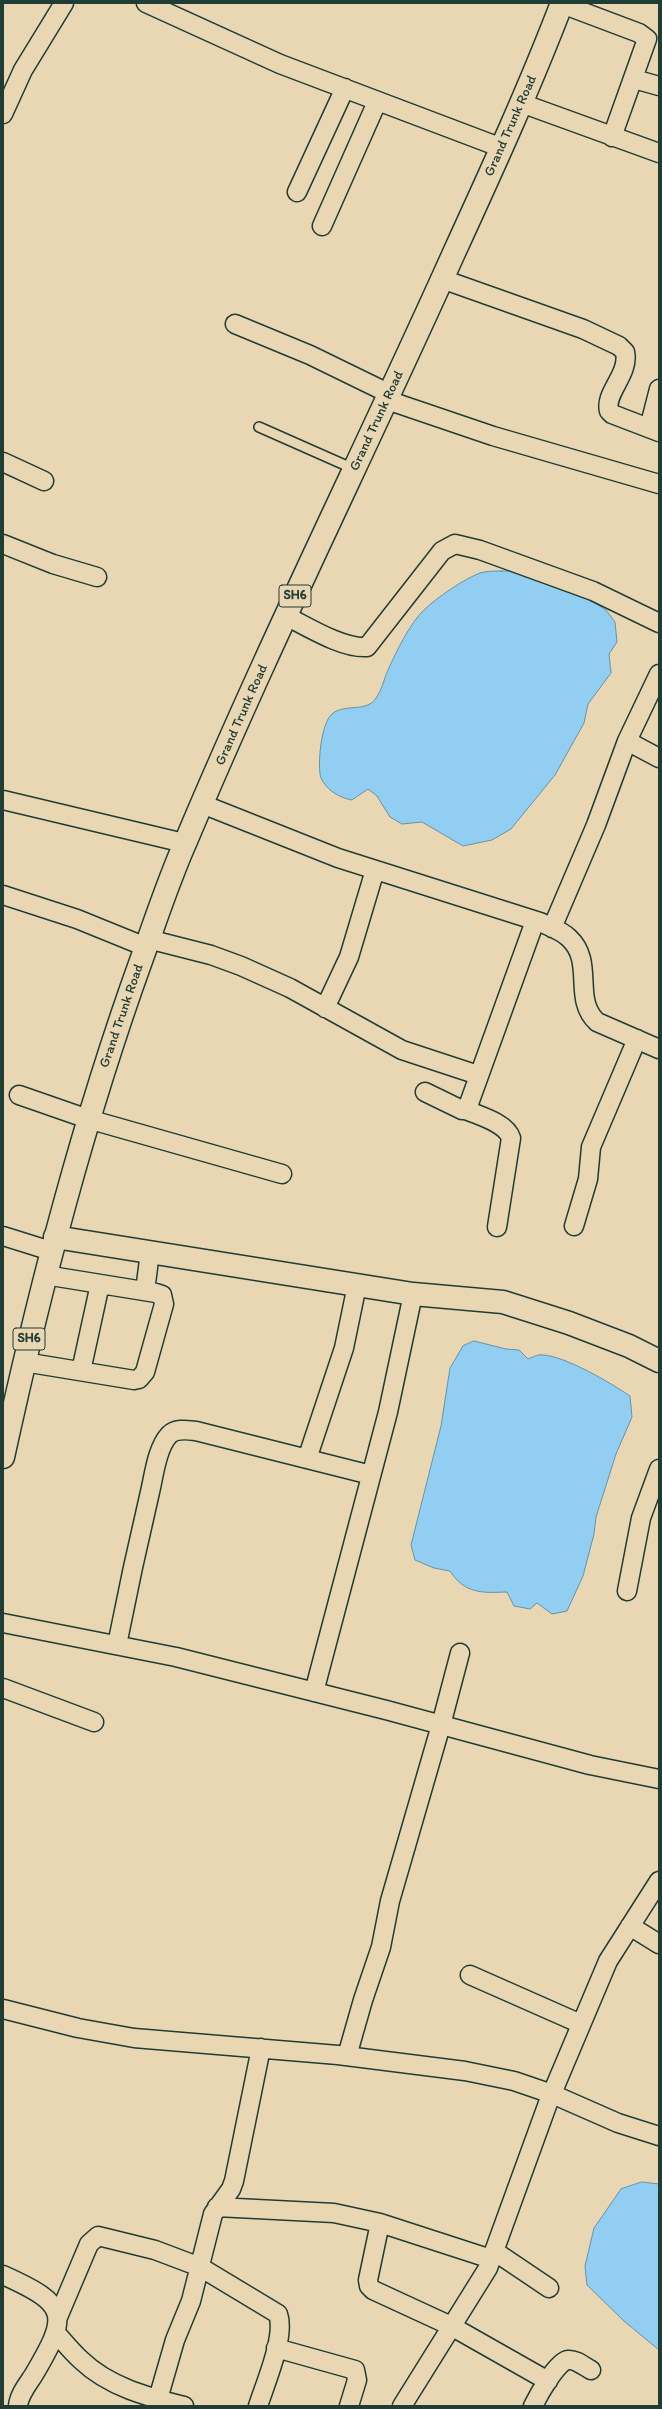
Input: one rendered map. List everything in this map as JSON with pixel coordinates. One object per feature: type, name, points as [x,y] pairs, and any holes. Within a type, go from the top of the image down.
[{"type":"main road","name":"Grand Trunk Road","points":[[3,1457],[9,1402],[24,1362],[57,1228],[88,1119],[110,1047],[184,843],[286,616],[502,148],[562,3]]},
{"type":"main road","points":[[57,1228],[150,1252],[413,1294],[503,1302],[569,1322],[629,1346],[659,1361]]},
{"type":"street","points":[[3,113],[24,70],[64,3]]},
{"type":"street","points":[[146,3],[280,64],[345,88],[377,102],[502,148]]},
{"type":"street","points":[[562,3],[644,36],[647,43],[612,137]]},
{"type":"street","points":[[634,79],[659,86]]},
{"type":"street","points":[[298,192],[345,88]]},
{"type":"street","points":[[322,226],[377,102]]},
{"type":"street","points":[[521,103],[659,154]]},
{"type":"street","points":[[442,279],[583,329],[619,346],[625,352],[626,362],[610,401],[609,411],[612,414],[654,430],[659,389]]},
{"type":"street","points":[[235,324],[310,355],[388,397],[493,436],[659,484]]},
{"type":"street","points":[[3,462],[44,481]]},
{"type":"street","points":[[3,544],[53,564],[97,576]]},
{"type":"street","points":[[286,616],[346,644],[358,648],[368,647],[442,551],[454,544],[480,550],[594,591],[659,623]]},
{"type":"street","points":[[552,928],[596,825],[627,741],[659,674]]},
{"type":"street","points":[[627,741],[659,758]]},
{"type":"street","points":[[3,800],[184,843]]},
{"type":"street","points":[[202,804],[375,870],[535,921],[552,928],[570,938],[578,950],[583,964],[585,1005],[589,1015],[597,1022],[659,1048]]},
{"type":"street","points":[[325,1008],[349,957],[375,870]]},
{"type":"street","points":[[3,894],[147,943],[211,955],[241,966],[290,988],[402,1050],[478,1075]]},
{"type":"street","points":[[466,1110],[535,921]]},
{"type":"street","points":[[574,1226],[588,1179],[591,1147],[637,1039]]},
{"type":"street","points":[[425,1092],[504,1128],[509,1132],[511,1138],[497,1227]]},
{"type":"street","points":[[19,1095],[88,1119],[282,1174]]},
{"type":"street","points":[[3,1236],[57,1228]]},
{"type":"street","points":[[145,1291],[150,1252]]},
{"type":"street","points":[[24,1362],[134,1380],[142,1377],[164,1304],[162,1295],[45,1275]]},
{"type":"street","points":[[81,1371],[100,1284]]},
{"type":"street","points":[[307,1459],[344,1348],[357,1285]]},
{"type":"street","points":[[314,1692],[388,1412],[413,1294]]},
{"type":"street","points":[[117,1645],[131,1570],[154,1479],[164,1442],[171,1433],[181,1430],[196,1432],[371,1475]]},
{"type":"street","points":[[627,1591],[641,1518],[659,1469]]},
{"type":"street","points":[[3,1623],[176,1658],[314,1692],[590,1765],[659,1779]]},
{"type":"street","points":[[347,2056],[359,2012],[381,1947],[390,1901],[441,1725],[460,1653]]},
{"type":"street","points":[[3,1688],[94,1722]]},
{"type":"street","points":[[402,2406],[493,2255],[552,2094],[608,1961],[659,1881]]},
{"type":"street","points":[[630,1926],[659,1944]]},
{"type":"street","points":[[470,1975],[581,2024]]},
{"type":"street","points":[[3,2009],[78,2028],[134,2038],[347,2056],[465,2071],[514,2081],[552,2094],[618,2123],[659,2136]]},
{"type":"street","points":[[157,2403],[176,2340],[191,2300],[200,2267],[205,2239],[216,2207],[231,2189],[234,2181],[261,2048]]},
{"type":"street","points":[[216,2207],[314,2211],[380,2223],[493,2255],[550,2288]]},
{"type":"street","points":[[380,2223],[368,2280],[369,2286],[373,2290],[451,2326],[548,2381]]},
{"type":"street","points":[[18,2406],[22,2394],[53,2342],[57,2325],[89,2244],[98,2236],[155,2250],[200,2267],[278,2314],[280,2325],[276,2348],[258,2406]]},
{"type":"street","points":[[3,2275],[30,2287],[49,2299],[56,2308],[57,2325],[92,2369],[108,2380],[157,2403],[184,2406]]},
{"type":"street","points":[[276,2348],[355,2370],[357,2380],[349,2406]]},
{"type":"street","points":[[533,2406],[548,2381],[563,2362],[568,2360],[575,2361],[591,2370]]},
{"type":"lane","points":[[258,427],[354,469]]},
{"type":"water","points":[[493,571],[521,571],[587,598],[606,610],[615,622],[617,642],[609,654],[611,673],[588,704],[584,723],[555,775],[511,829],[492,840],[463,846],[422,822],[402,824],[390,817],[377,796],[368,789],[352,800],[338,795],[330,790],[321,778],[319,764],[325,726],[332,714],[343,709],[361,707],[372,703],[380,692],[395,655],[414,622],[429,605],[450,589],[480,573]]},
{"type":"water","points":[[474,1341],[506,1349],[519,1350],[528,1359],[541,1355],[563,1360],[600,1378],[630,1396],[632,1417],[616,1454],[596,1517],[594,1534],[583,1576],[567,1611],[552,1614],[537,1603],[530,1609],[514,1606],[507,1592],[482,1592],[468,1588],[456,1579],[450,1571],[434,1568],[415,1560],[411,1545],[441,1426],[450,1368],[463,1346]]},
{"type":"water","points":[[642,2182],[659,2184],[659,2350],[624,2321],[587,2285],[585,2266],[594,2228],[621,2189]]}]
